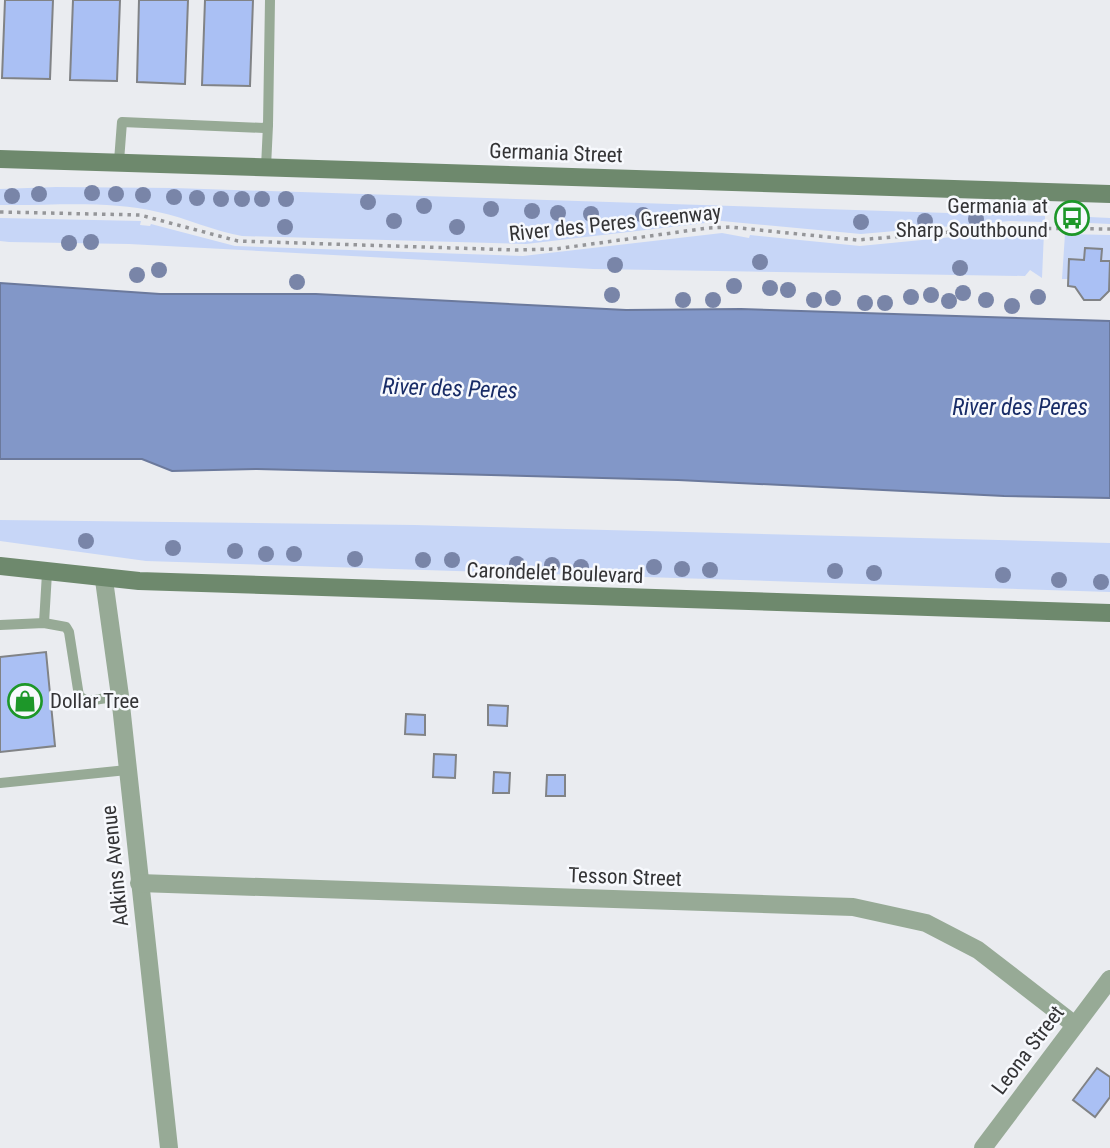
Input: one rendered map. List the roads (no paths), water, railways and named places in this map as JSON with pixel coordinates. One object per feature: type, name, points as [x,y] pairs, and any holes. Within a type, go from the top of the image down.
[{"type":"main road","name":"Germania Street","points":[[0,159],[1110,194]]},
{"type":"main road","name":"Carondelet Boulevard","points":[[0,566],[104,580],[1110,613]]},
{"type":"street","name":"Adkins Avenue","points":[[104,580],[120,696],[169,1148]]},
{"type":"street","name":"Tesson Street","points":[[139,883],[853,907],[926,923],[937,928],[978,950],[1075,1026]]},
{"type":"street","name":"Leona Street","points":[[982,1148],[1110,979]]},
{"type":"lane","points":[[266,167],[270,0]]},
{"type":"lane","points":[[119,162],[122,122],[264,128],[268,125]]},
{"type":"lane","points":[[44,623],[47,573]]},
{"type":"lane","points":[[0,625],[61,625],[69,632],[79,696],[88,701],[120,696]]},
{"type":"lane","points":[[0,783],[127,770]]},
{"type":"water","name":"River des Peres","points":[[0,283],[160,294],[316,294],[626,310],[741,309],[1110,321],[1110,498],[1004,496],[678,480],[257,469],[172,471],[142,459],[0,459]]},
{"type":"place","name":"Germania at Sharp Southbound","points":[[1072,218]]},
{"type":"place","name":"Dollar Tree","points":[[25,701]]}]
